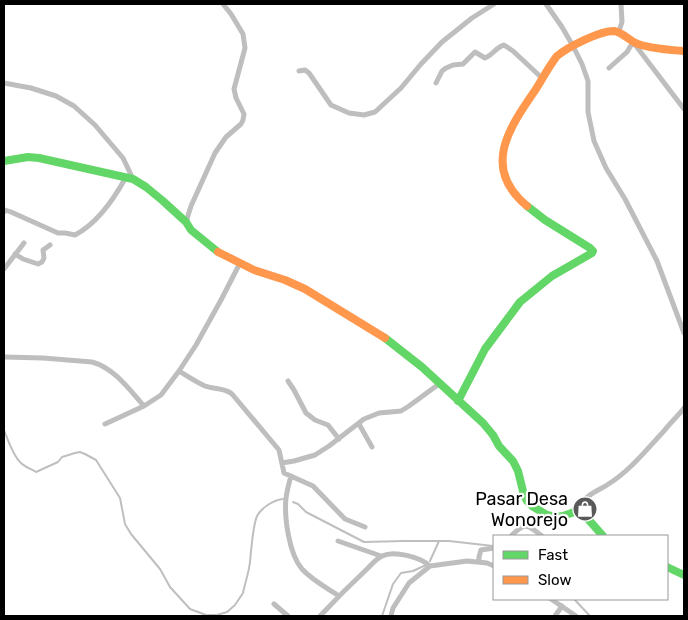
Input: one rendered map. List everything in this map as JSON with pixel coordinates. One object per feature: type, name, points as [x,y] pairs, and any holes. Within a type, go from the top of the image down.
[{"type":"main road","points":[[458,401],[485,349],[520,302],[552,276],[592,253],[590,248],[535,213],[521,201],[510,187],[504,174],[502,156],[505,143],[522,109],[555,60],[573,46],[592,37],[610,31],[619,31],[633,42],[648,47],[684,51]]},
{"type":"main road","points":[[4,161],[40,158],[129,178],[146,187],[217,252],[254,270],[299,286],[382,336],[400,349],[483,423],[499,446],[513,461],[518,471],[524,495],[532,506],[547,515],[556,517],[580,510],[602,535]]},
{"type":"main road","points":[[668,567],[684,575]]},
{"type":"street","points":[[186,222],[191,206],[215,153],[226,137],[243,120],[244,114],[234,89],[245,48],[243,34],[224,4]]},
{"type":"street","points":[[299,71],[304,70],[309,73],[331,105],[349,113],[364,114],[374,112],[400,88],[442,42],[472,18],[494,4]]},
{"type":"street","points":[[546,4],[562,26],[582,64],[588,81],[588,112],[594,141],[606,168],[625,199],[657,261],[684,333]]},
{"type":"street","points":[[619,31],[622,22],[621,4]]},
{"type":"street","points":[[609,68],[627,52],[633,42],[684,109]]},
{"type":"street","points":[[436,82],[442,71],[453,65],[464,64],[475,52],[485,58],[504,45],[543,79]]},
{"type":"street","points":[[4,83],[31,88],[56,96],[74,106],[95,125],[123,158],[129,178],[108,206],[75,235],[65,232],[58,233],[11,212],[5,210],[4,212]]},
{"type":"street","points":[[4,269],[24,242]]},
{"type":"street","points":[[15,254],[38,264],[43,260],[43,250],[50,246]]},
{"type":"street","points":[[104,424],[144,406],[161,395],[179,372],[196,345],[240,263]]},
{"type":"street","points":[[4,357],[42,358],[99,364],[120,379],[144,406]]},
{"type":"street","points":[[179,372],[202,385],[224,389],[232,394],[279,450],[284,471],[314,486],[345,520],[365,527]]},
{"type":"street","points":[[288,381],[306,413],[315,420],[328,425],[339,438]]},
{"type":"street","points":[[282,462],[294,461],[315,455],[364,419],[379,413],[401,411],[439,384]]},
{"type":"street","points":[[580,510],[584,500],[624,473],[683,412]]},
{"type":"street","points":[[359,424],[372,447]]},
{"type":"street","points":[[291,476],[286,509],[294,556],[302,569],[339,596]]},
{"type":"street","points":[[512,535],[523,526],[532,528],[541,535]]},
{"type":"street","points":[[338,541],[381,556]]},
{"type":"street","points":[[479,562],[481,550],[493,548]]},
{"type":"street","points":[[320,616],[381,556],[398,554],[420,560],[430,566]]},
{"type":"street","points":[[391,616],[393,608],[409,583],[430,566],[467,561],[493,566]]},
{"type":"street","points":[[552,600],[576,616]]},
{"type":"street","points":[[556,616],[563,600]]},
{"type":"street","points":[[274,604],[288,616]]},
{"type":"waterway","points":[[4,430],[18,460],[24,466],[36,472],[58,462],[62,457],[75,453],[80,452],[96,460],[120,498],[125,524],[131,534],[160,569],[170,587],[190,609],[206,615],[217,615],[227,612],[235,605],[243,593],[257,516],[268,504],[283,499]]},
{"type":"waterway","points":[[293,502],[306,512],[364,542],[449,541],[493,546]]},
{"type":"waterway","points":[[430,561],[439,541]]},
{"type":"waterway","points":[[382,616],[393,584],[401,573],[413,571],[426,565]]},
{"type":"waterway","points":[[575,600],[590,616]]},
{"type":"traffic: fast","points":[[4,161],[28,157],[39,158],[133,179],[163,201],[186,222],[191,230],[218,252]]},
{"type":"traffic: fast","points":[[458,401],[485,349],[520,302],[552,276],[593,251],[527,206]]},
{"type":"traffic: fast","points":[[385,338],[422,367],[483,423],[499,446],[513,461],[518,471],[524,495],[532,506],[547,515],[556,517],[580,510],[602,535]]},
{"type":"traffic: fast","points":[[668,567],[684,575]]},
{"type":"traffic: slow","points":[[527,206],[513,192],[505,177],[503,163],[504,148],[517,118],[557,56],[584,40],[614,31],[644,46],[684,51]]},
{"type":"traffic: slow","points":[[218,252],[254,270],[305,289],[385,338]]},
{"type":"place","name":"Pasar Desa Wonorejo","points":[[585,509]]}]
